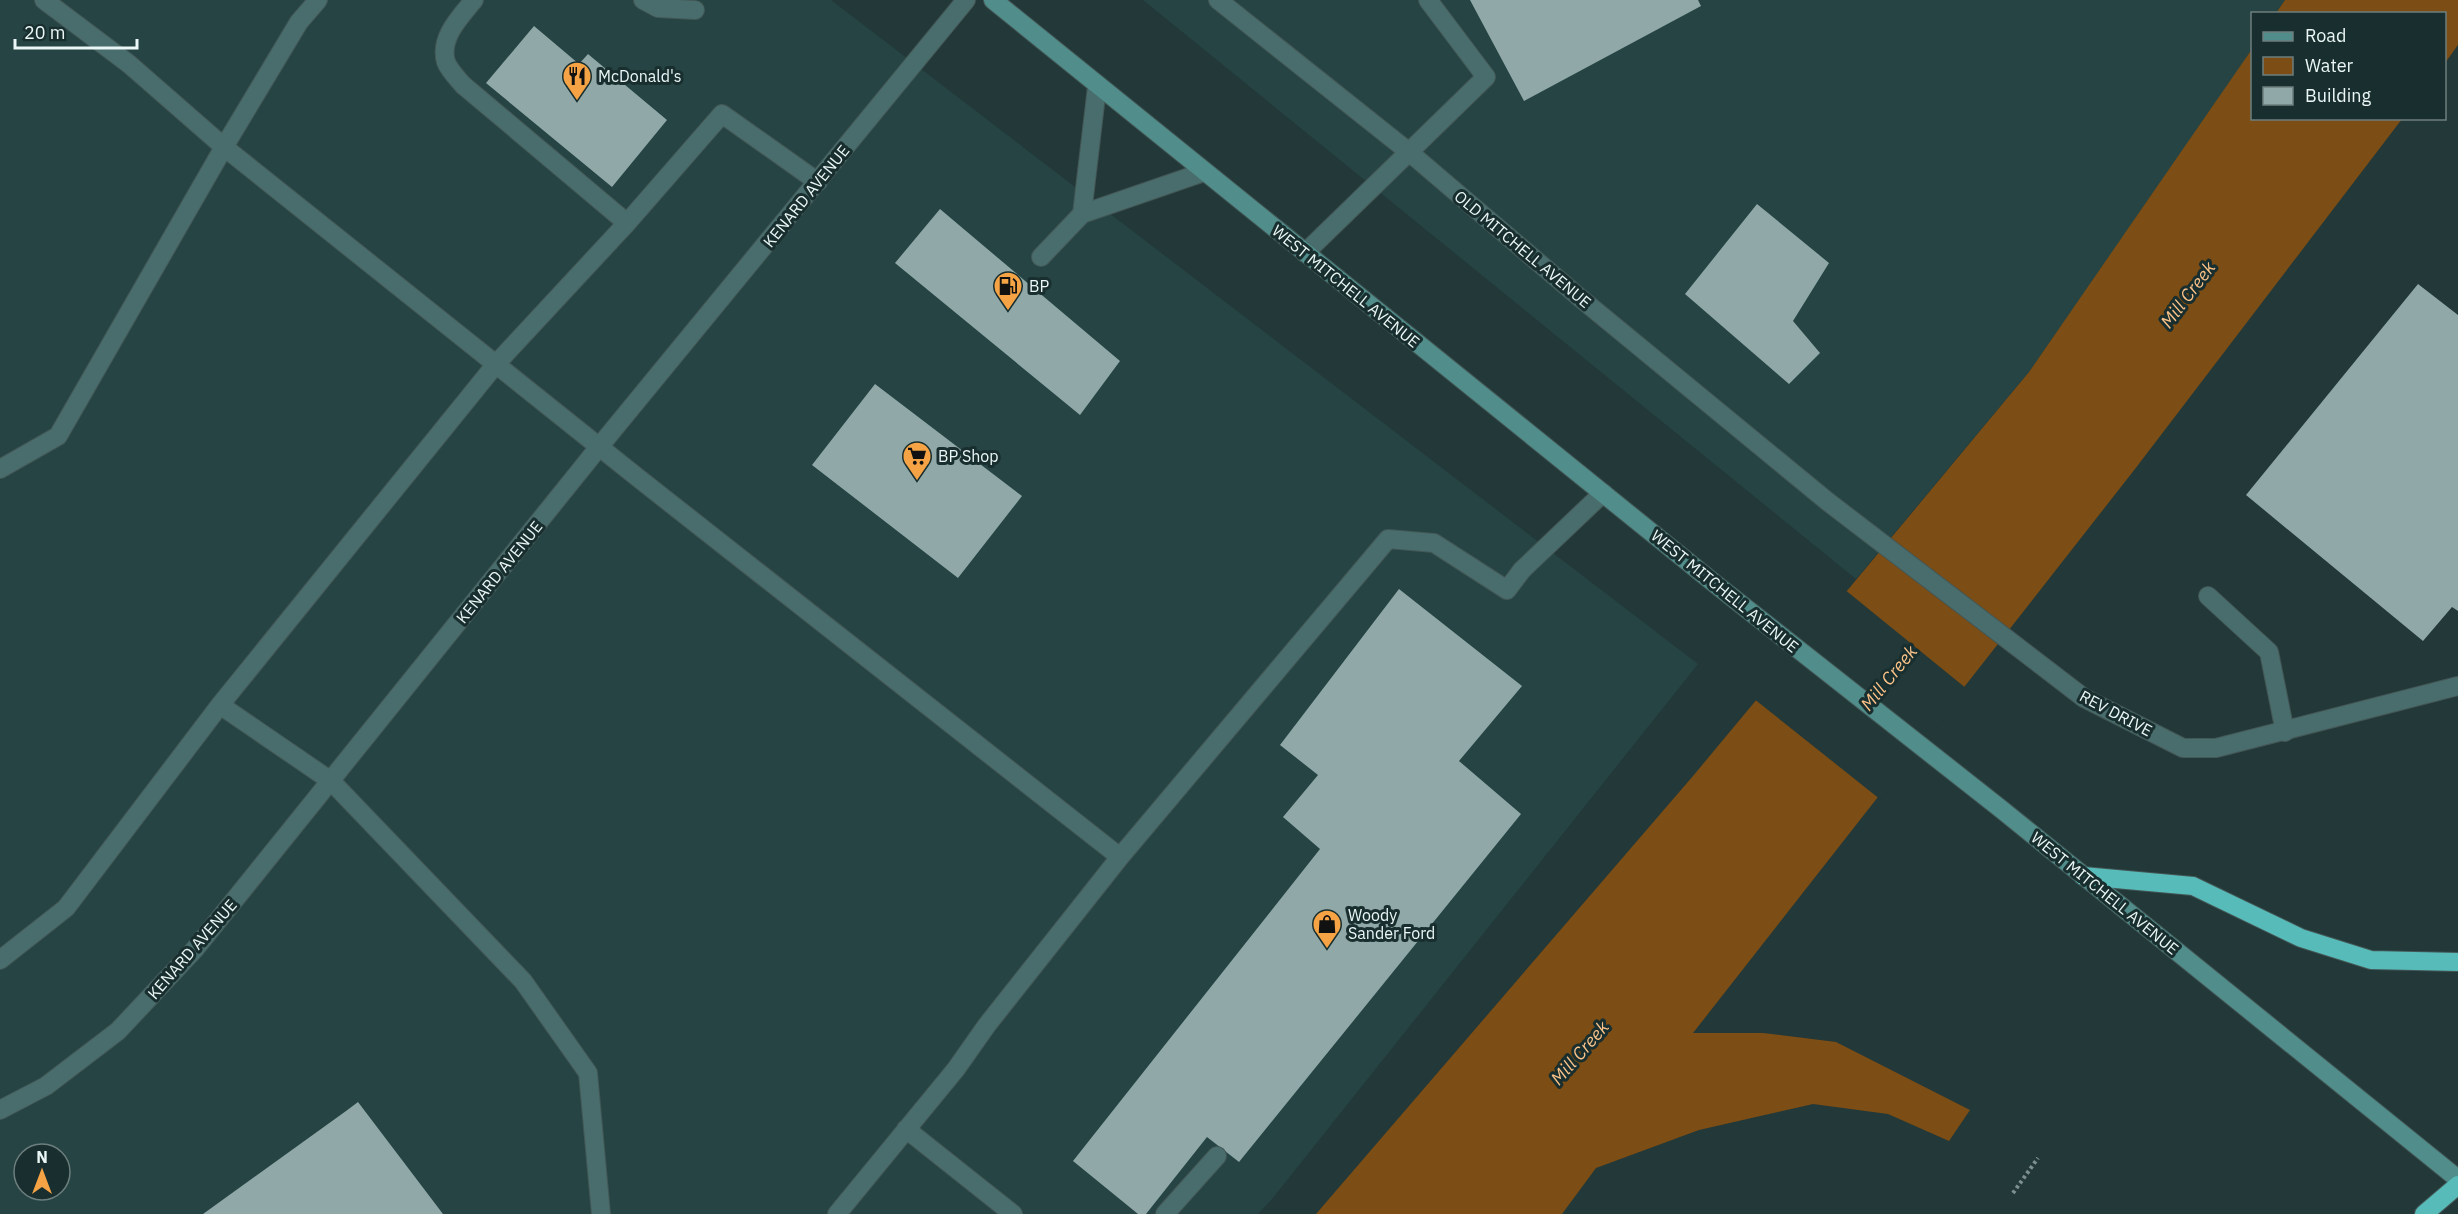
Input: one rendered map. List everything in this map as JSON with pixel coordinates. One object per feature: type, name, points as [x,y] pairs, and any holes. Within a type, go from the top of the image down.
[{"type":"highway","points":[[2083,876],[2193,886],[2301,938],[2371,960],[2458,962]]},
{"type":"highway","points":[[2424,1214],[2458,1185]]},
{"type":"main road","name":"WEST MITCHELL AVENUE","points":[[993,0],[1097,87],[1714,583],[2001,808],[2458,1179]]},
{"type":"street","points":[[44,0],[129,64],[224,147],[599,447],[1120,857]]},
{"type":"street","points":[[0,469],[58,436],[224,147],[299,22],[318,0]]},
{"type":"street","points":[[474,0],[456,20],[446,40],[446,63],[463,85],[627,223]]},
{"type":"street","points":[[643,0],[658,8],[695,10]]},
{"type":"street","name":"KENARD AVENUE","points":[[0,1110],[46,1086],[118,1031],[195,949],[599,447],[966,0]]},
{"type":"street","name":"OLD MITCHELL AVENUE","points":[[1218,0],[1409,152],[1579,297],[1827,501]]},
{"type":"street","points":[[1305,253],[1486,77],[1428,0]]},
{"type":"street","points":[[1082,214],[1097,87]]},
{"type":"street","points":[[0,960],[66,908],[220,705],[496,364],[627,223],[722,114],[818,182]]},
{"type":"street","points":[[1041,257],[1082,214],[1204,172]]},
{"type":"street","points":[[837,1214],[1120,857],[1388,539],[1434,543],[1508,590],[1522,570],[1603,493]]},
{"type":"street","name":"REV DRIVE","points":[[1827,501],[2084,698],[2183,748],[2216,748],[2458,686]]},
{"type":"street","points":[[2208,596],[2269,652],[2285,732]]},
{"type":"street","points":[[220,705],[331,781],[523,981],[588,1073],[601,1214]]},
{"type":"street","points":[[906,1129],[1013,1214]]},
{"type":"street","points":[[1166,1214],[1217,1156]]},
{"type":"path","points":[[2013,1193],[2038,1158]]},
{"type":"shaded area","points":[[0,0],[831,0],[1698,664],[1258,1214],[0,1214]]},
{"type":"shaded area","points":[[1143,0],[2285,0],[2277,12],[2251,12],[2251,50],[2183,152],[2029,372],[1856,579]]},
{"type":"water","points":[[2285,0],[2458,0],[2458,45],[2446,62],[2446,12],[2277,12]]},
{"type":"water","name":"Mill Creek","points":[[2251,50],[2251,120],[2401,120],[2135,469],[1693,1033],[1763,1033],[1836,1042],[1970,1110],[1949,1141],[1888,1114],[1813,1104],[1699,1130],[1596,1168],[1562,1214],[1316,1214],[1693,776],[2029,372]]},
{"type":"pier","points":[[1844,589],[1967,689],[1881,800],[1753,698]]},
{"type":"building","points":[[1470,0],[1698,0],[1701,6],[1524,101]]},
{"type":"building","name":"McDonald's","points":[[534,26],[579,64],[588,54],[667,120],[612,187],[486,83]]},
{"type":"building","points":[[1757,204],[1829,263],[1793,321],[1820,353],[1789,384],[1685,294]]},
{"type":"building","name":"BP","points":[[940,209],[1120,361],[1080,415],[895,263]]},
{"type":"building","points":[[2418,284],[2458,315],[2458,611],[2452,607],[2423,641],[2246,495]]},
{"type":"building","name":"BP Shop","points":[[875,384],[1022,496],[958,578],[812,465]]},
{"type":"building","name":"Woody Sander Ford","points":[[1399,589],[1522,686],[1459,761],[1521,814],[1239,1162],[1207,1137],[1146,1214],[1138,1214],[1073,1161],[1320,849],[1283,817],[1318,775],[1280,745]]},
{"type":"building","points":[[358,1102],[443,1214],[203,1214],[346,1111]]},
{"type":"place","name":"McDonald's","points":[[577,102]]},
{"type":"place","name":"BP","points":[[1008,312]]},
{"type":"place","name":"BP Shop","points":[[917,482]]},
{"type":"place","name":"Woody Sander Ford","points":[[1327,950]]}]
